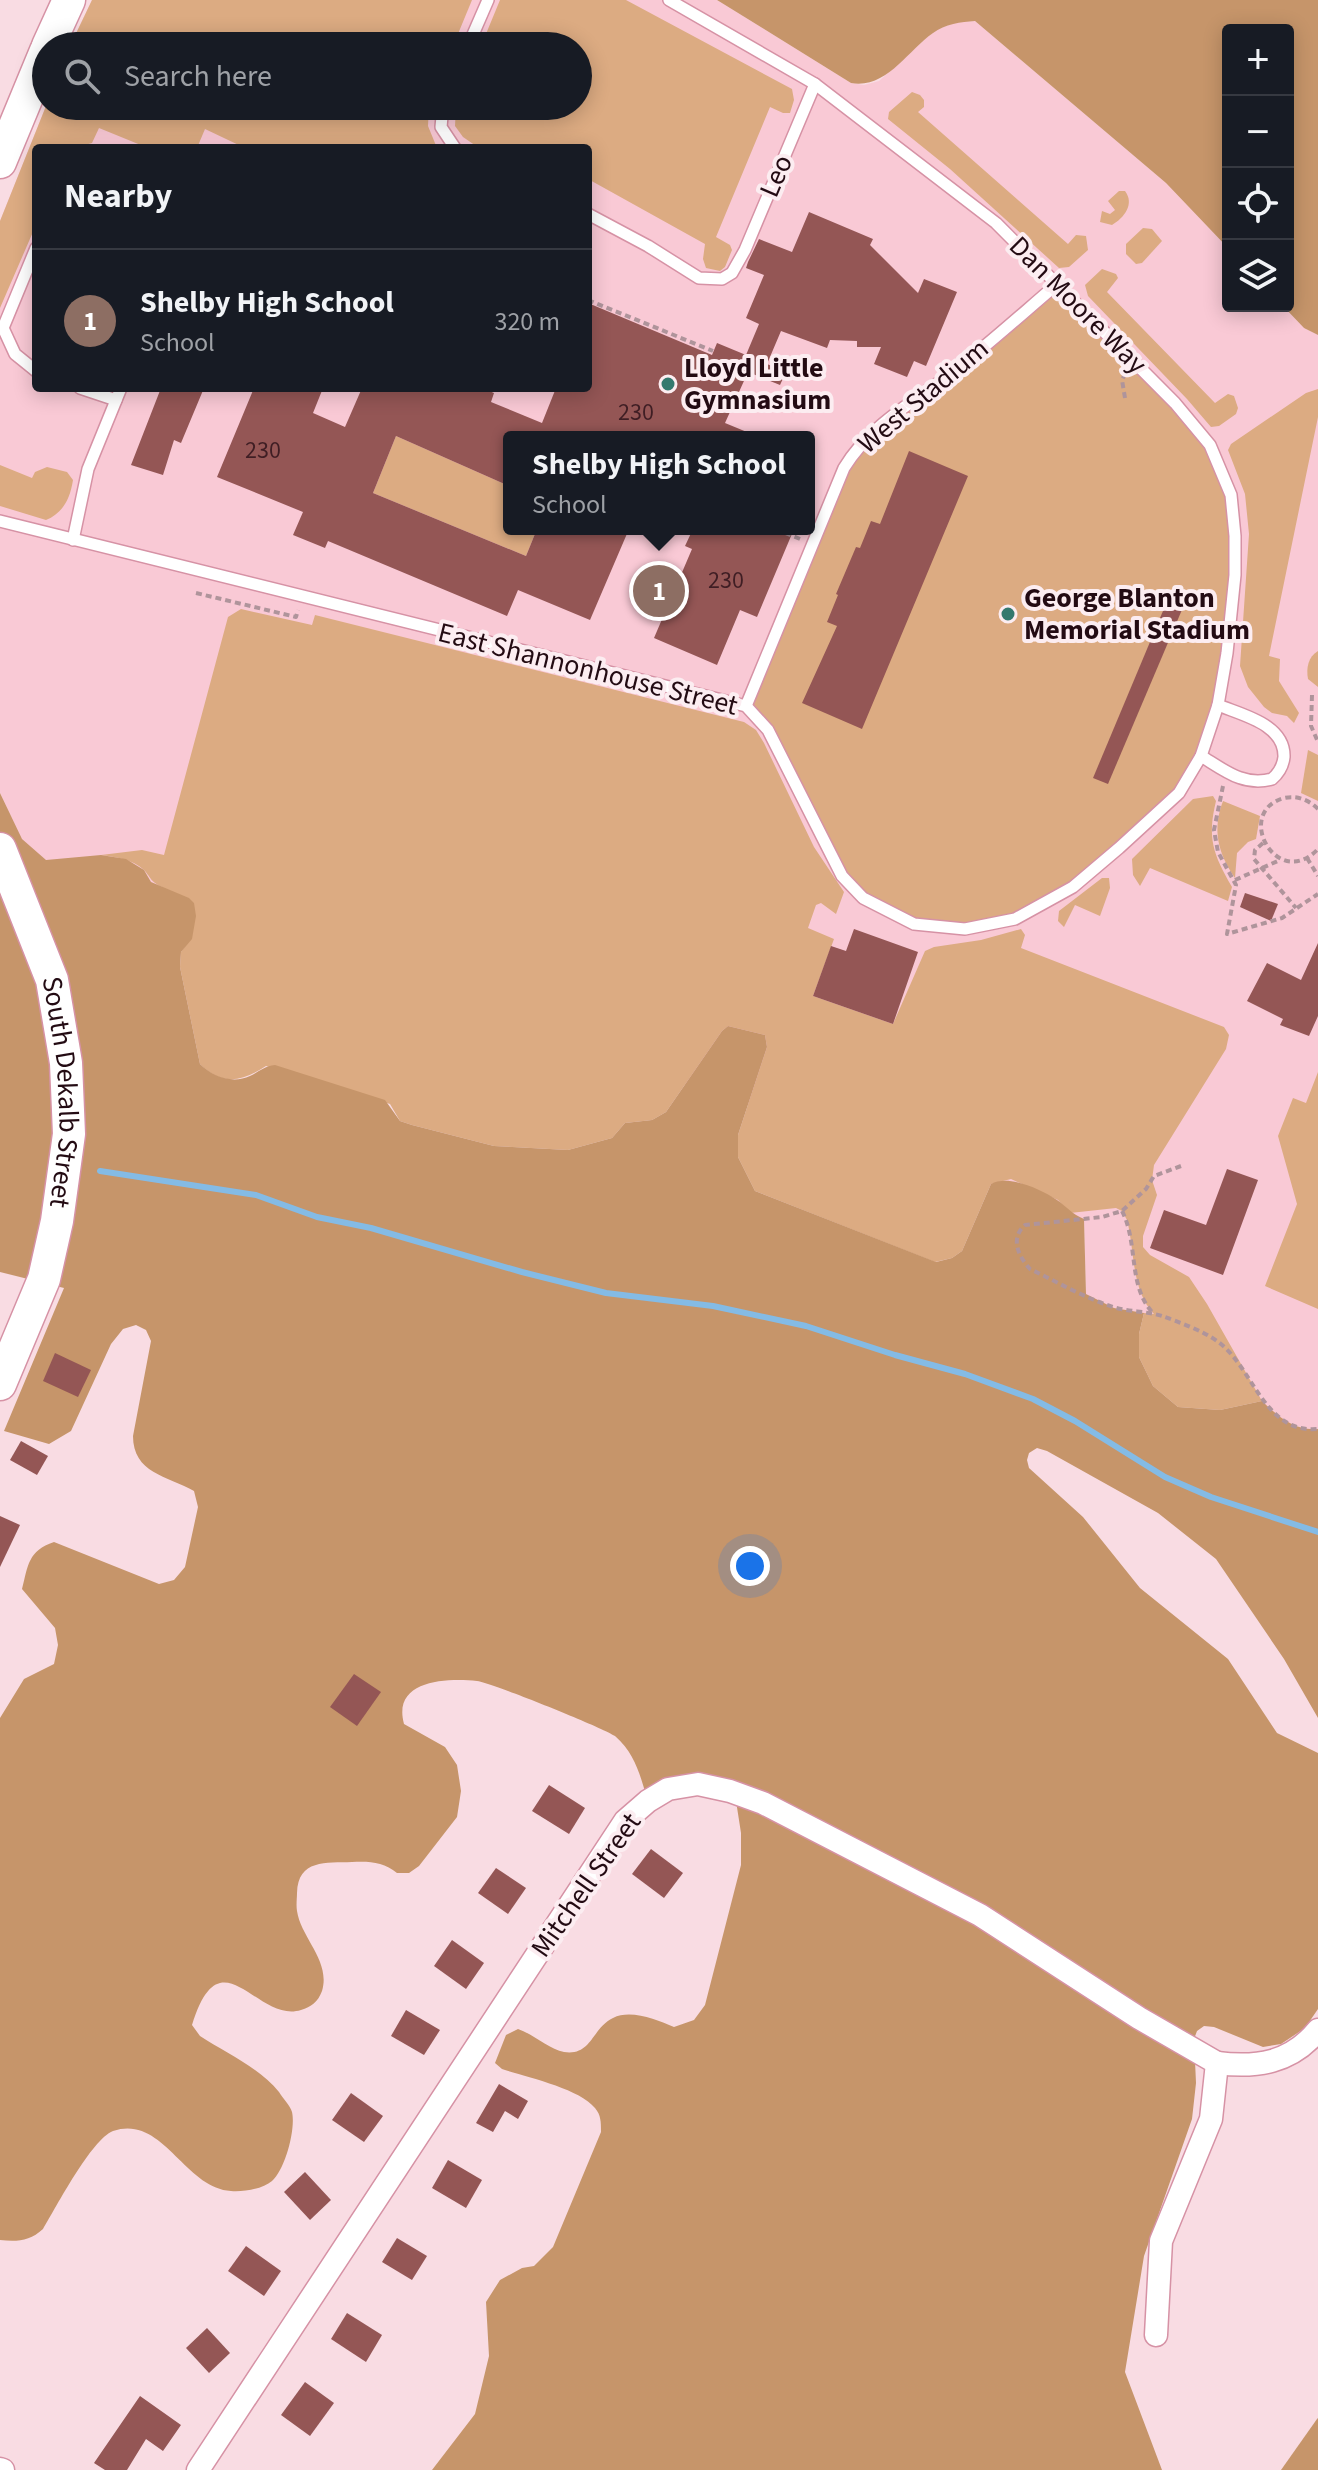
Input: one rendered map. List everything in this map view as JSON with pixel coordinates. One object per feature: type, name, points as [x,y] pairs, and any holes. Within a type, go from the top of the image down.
[{"type":"main road","points":[[55,32],[69,0]]},
{"type":"main road","points":[[0,162],[32,85]]},
{"type":"main road","name":"South Dekalb Street","points":[[0,849],[52,980],[66,1063],[69,1134],[57,1221],[44,1279],[0,1384]]},
{"type":"street","name":"Mitchell Street","points":[[198,2470],[625,1821],[668,1789],[698,1784],[763,1803],[980,1915],[1139,2018],[1217,2063],[1243,2066],[1270,2063],[1294,2053],[1318,2030]]},
{"type":"street","points":[[1156,2335],[1161,2241],[1211,2119],[1217,2063]]},
{"type":"lane","points":[[474,32],[488,0]]},
{"type":"lane","name":"Dan Moore Way","points":[[669,0],[815,84],[996,223],[1137,362],[1210,445],[1231,495],[1235,575],[1218,705],[1201,756]]},
{"type":"lane","name":"Leo","points":[[592,216],[699,278],[722,279],[736,267],[815,84]]},
{"type":"lane","points":[[442,120],[441,127],[452,144]]},
{"type":"lane","points":[[32,258],[3,328],[15,354],[32,368]]},
{"type":"lane","name":"West Stadium","points":[[746,706],[844,468],[856,448],[876,428],[955,370],[1056,285]]},
{"type":"lane","points":[[73,540],[88,469],[118,394]]},
{"type":"lane","name":"East Shannonhouse Street","points":[[0,521],[746,706],[768,730],[842,876],[863,898],[914,924],[965,929],[1015,919],[1073,887],[1179,793],[1201,756]]},
{"type":"lane","points":[[1201,756],[1226,772],[1254,783],[1272,779],[1283,764],[1280,738],[1275,732],[1218,705]]},
{"type":"path","points":[[592,302],[713,351]]},
{"type":"path","points":[[791,535],[813,544]]},
{"type":"path","points":[[1312,695],[1318,742]]},
{"type":"path","points":[[1226,772],[1214,830],[1218,852],[1235,880],[1227,934],[1282,918],[1318,894]]},
{"type":"path","points":[[1318,809],[1298,797],[1278,801],[1263,817],[1261,827],[1264,842],[1275,856],[1282,859],[1297,861],[1318,849]]},
{"type":"path","points":[[1264,842],[1253,855],[1259,869],[1296,908]]},
{"type":"path","points":[[1307,858],[1318,876]]},
{"type":"path","points":[[1235,880],[1282,859]]},
{"type":"path","points":[[1181,1166],[1154,1176],[1146,1189],[1122,1211],[1102,1217],[1025,1225],[1018,1231],[1020,1258],[1030,1269],[1114,1308],[1155,1315],[1216,1340],[1235,1356],[1262,1401],[1284,1421],[1307,1430],[1318,1429]]},
{"type":"path","points":[[1122,1211],[1129,1230],[1139,1291],[1155,1315]]},
{"type":"shaded area","points":[[92,0],[717,0],[851,83],[864,85],[879,81],[935,30],[957,22],[975,21],[1166,183],[1222,242],[1222,312],[1289,312],[1304,328],[1318,335],[1318,1429],[1307,1430],[1284,1421],[1144,1313],[1114,1308],[1086,1295],[1084,1219],[33,864],[0,793],[0,221],[40,120],[592,120],[592,32],[77,32]]},
{"type":"shaded area","points":[[92,0],[472,0],[459,32],[77,32]]},
{"type":"shaded area","points":[[500,0],[626,0],[792,89],[794,100],[790,113],[770,107],[716,237],[730,245],[732,250],[725,267],[720,271],[706,268],[703,259],[705,244],[592,181],[592,144],[473,144],[463,137],[455,126],[455,120],[592,120],[592,32],[487,32]]},
{"type":"shaded area","points":[[717,0],[1318,0],[1318,335],[1304,328],[1289,312],[1294,312],[1294,24],[1222,24],[1222,242],[1166,183],[975,21],[938,30],[886,75],[864,83],[851,83]]},
{"type":"shaded area","points":[[912,92],[924,100],[924,107],[918,112],[1068,244],[1076,235],[1086,236],[1088,250],[1069,267],[1059,268],[950,169],[888,119],[889,112]]},
{"type":"shaded area","points":[[40,120],[428,120],[435,144],[237,144],[205,129],[199,144],[138,144],[99,128],[92,143],[88,144],[32,144],[32,234],[0,308],[0,221]]},
{"type":"shaded area","points":[[1119,191],[1125,191],[1128,196],[1127,210],[1112,225],[1100,222],[1102,211],[1110,214],[1115,210],[1108,201]]},
{"type":"shaded area","points":[[1143,228],[1152,229],[1162,241],[1142,263],[1136,264],[1126,254],[1126,244]]},
{"type":"shaded area","points":[[1102,269],[1116,274],[1118,278],[1107,292],[1215,403],[1228,394],[1234,396],[1238,408],[1236,414],[1219,426],[1211,427],[1088,296],[1085,285]]},
{"type":"shaded area","name":"George Blanton Memorial Stadium","points":[[1056,285],[1210,445],[1231,495],[1235,536],[1227,653],[1201,756],[1179,793],[1073,887],[1015,919],[965,929],[914,924],[887,912],[842,876],[768,730],[746,706],[856,448]]},
{"type":"shaded area","points":[[1318,389],[1318,417],[1269,656],[1280,659],[1279,681],[1299,713],[1294,723],[1287,716],[1272,713],[1264,707],[1248,687],[1240,666],[1249,534],[1245,494],[1228,450],[1231,444],[1306,393]]},
{"type":"shaded area","points":[[396,436],[503,483],[503,535],[535,535],[526,556],[373,493]]},
{"type":"shaded area","points":[[0,465],[32,478],[35,472],[47,467],[67,472],[73,480],[65,504],[46,520],[0,506]]},
{"type":"shaded area","points":[[241,609],[312,625],[315,615],[744,722],[756,730],[814,847],[844,892],[836,914],[821,903],[816,905],[808,928],[834,939],[813,996],[893,1024],[925,951],[1021,929],[1025,935],[1021,948],[1224,1027],[1229,1035],[1226,1049],[1154,1165],[1152,1180],[1157,1195],[1143,1236],[1143,1247],[1150,1255],[1189,1277],[1262,1401],[1220,1410],[1178,1407],[1153,1386],[1139,1357],[1139,1334],[1144,1313],[1154,1314],[1137,1282],[1127,1220],[1116,1208],[1070,1213],[1058,1200],[1011,1179],[991,1184],[962,1251],[952,1258],[935,1262],[755,1191],[738,1157],[738,1135],[767,1047],[765,1035],[728,1026],[666,1112],[652,1120],[625,1123],[612,1138],[568,1150],[494,1146],[412,1125],[400,1121],[390,1104],[266,1066],[249,1076],[232,1079],[224,1079],[208,1071],[200,1064],[180,967],[181,952],[186,945],[162,887],[134,863],[101,855],[142,850],[164,855],[228,617]]},
{"type":"shaded area","points":[[1318,651],[1318,687],[1308,679],[1307,671],[1310,660]]},
{"type":"shaded area","points":[[1308,750],[1318,755],[1318,801],[1301,793]]},
{"type":"shaded area","points":[[0,793],[22,839],[46,860],[101,855],[126,859],[144,870],[151,882],[194,903],[196,916],[192,939],[181,952],[180,967],[200,1064],[217,1076],[244,1078],[275,1065],[385,1100],[400,1121],[412,1125],[494,1146],[568,1150],[612,1138],[625,1123],[652,1120],[666,1112],[728,1026],[765,1035],[767,1047],[738,1135],[738,1157],[755,1191],[936,1262],[952,1258],[962,1251],[991,1184],[1006,1181],[1034,1187],[1084,1219],[1086,1294],[1114,1308],[1144,1313],[1139,1334],[1139,1357],[1153,1386],[1178,1407],[1220,1410],[1262,1401],[1294,1425],[1318,1429],[1318,1718],[1284,1659],[1216,1559],[1158,1513],[1047,1451],[1037,1448],[1029,1453],[1027,1460],[1029,1468],[1083,1517],[1140,1588],[1228,1659],[1277,1733],[1318,1753],[1318,2009],[1305,2028],[1281,2044],[1263,2047],[1214,2027],[1204,2026],[1197,2031],[1194,2039],[1196,2083],[1192,2119],[1144,2256],[1125,2372],[1162,2470],[432,2470],[475,2414],[489,2356],[486,2302],[500,2280],[522,2268],[534,2266],[553,2247],[601,2132],[598,2113],[587,2101],[565,2089],[502,2069],[495,2063],[506,2035],[518,2029],[558,2050],[573,2052],[586,2046],[606,2023],[620,2016],[644,2016],[674,2027],[694,2020],[705,2005],[741,1865],[741,1833],[734,1788],[646,1795],[631,1756],[615,1736],[548,1706],[477,1681],[451,1680],[424,1685],[406,1698],[402,1709],[404,1724],[445,1747],[457,1765],[461,1791],[457,1817],[419,1866],[409,1873],[397,1873],[376,1863],[333,1862],[315,1865],[302,1874],[297,1893],[297,1911],[319,1960],[324,1980],[316,2001],[301,2010],[285,2011],[227,1983],[215,1985],[203,1998],[192,2025],[200,2036],[271,2083],[290,2107],[293,2119],[291,2138],[277,2176],[268,2184],[253,2189],[231,2191],[214,2187],[146,2133],[130,2129],[113,2131],[85,2160],[43,2229],[23,2240],[0,2240],[0,1718],[24,1679],[54,1664],[58,1645],[55,1628],[22,1589],[26,1573],[34,1554],[54,1542],[159,1584],[174,1580],[185,1567],[198,1507],[194,1491],[153,1472],[139,1458],[135,1448],[133,1436],[151,1341],[146,1330],[136,1325],[123,1329],[111,1344],[71,1431],[49,1444],[4,1431],[64,1288],[0,1272]]},
{"type":"shaded area","points":[[1213,796],[1216,801],[1212,836],[1216,855],[1232,887],[1228,901],[1150,868],[1140,886],[1133,875],[1132,859],[1193,799]]},
{"type":"shaded area","points":[[1223,801],[1260,816],[1256,839],[1237,853],[1235,878],[1224,860],[1218,841]]},
{"type":"shaded area","points":[[1102,878],[1109,878],[1110,888],[1100,916],[1075,905],[1064,927],[1058,921],[1059,911]]},
{"type":"shaded area","points":[[1318,1072],[1318,1309],[1265,1286],[1297,1204],[1278,1136],[1293,1098],[1306,1103]]},
{"type":"shaded area","points":[[1317,2419],[1318,2470],[1281,2470]]},
{"type":"building","points":[[809,212],[873,239],[870,245],[918,293],[924,279],[957,292],[926,366],[914,361],[907,377],[874,364],[881,347],[857,347],[857,341],[830,340],[827,348],[781,331],[767,364],[786,372],[780,385],[748,372],[725,423],[744,431],[503,431],[503,483],[396,436],[373,493],[526,556],[535,535],[626,535],[590,620],[518,590],[507,616],[328,541],[325,548],[293,535],[303,512],[217,477],[252,392],[321,392],[313,413],[345,427],[360,392],[492,392],[494,393],[491,402],[542,423],[554,392],[592,392],[592,305],[712,355],[717,343],[746,355],[759,324],[746,318],[764,275],[746,268],[748,262],[759,239],[792,252]]},
{"type":"building","points":[[159,392],[202,392],[181,443],[174,440],[163,475],[131,465]]},
{"type":"building","points":[[909,451],[968,476],[862,729],[802,703],[837,626],[827,622],[836,594],[871,521],[880,524]]},
{"type":"building","points":[[690,535],[791,535],[757,617],[740,610],[717,665],[654,638],[692,549],[685,546]]},
{"type":"building","points":[[1168,599],[1184,605],[1108,784],[1093,778]]},
{"type":"building","points":[[1245,893],[1278,904],[1271,921],[1240,907]]},
{"type":"building","points":[[854,929],[918,952],[893,1024],[813,996],[831,946],[846,951]]},
{"type":"building","points":[[1318,943],[1318,1016],[1309,1036],[1280,1025],[1283,1019],[1247,1001],[1267,963],[1301,980]]},
{"type":"building","points":[[1227,1169],[1258,1180],[1223,1275],[1150,1248],[1164,1210],[1206,1225]]},
{"type":"building","points":[[55,1353],[91,1370],[78,1397],[43,1381]]},
{"type":"building","points":[[21,1441],[48,1456],[37,1475],[10,1460]]},
{"type":"building","points":[[0,1516],[20,1525],[0,1567]]},
{"type":"building","points":[[354,1674],[381,1692],[357,1726],[330,1707]]},
{"type":"building","points":[[549,1785],[585,1808],[569,1834],[532,1811]]},
{"type":"building","points":[[651,1849],[683,1873],[664,1898],[632,1874]]},
{"type":"building","points":[[496,1868],[526,1888],[508,1914],[478,1893]]},
{"type":"building","points":[[452,1940],[484,1963],[466,1989],[434,1966]]},
{"type":"building","points":[[406,2010],[440,2030],[424,2055],[391,2036]]},
{"type":"building","points":[[499,2084],[528,2101],[518,2119],[505,2111],[493,2132],[476,2123]]},
{"type":"building","points":[[351,2093],[383,2116],[364,2142],[332,2120]]},
{"type":"building","points":[[448,2160],[482,2180],[466,2208],[432,2188]]},
{"type":"building","points":[[305,2172],[331,2200],[310,2220],[284,2192]]},
{"type":"building","points":[[397,2238],[427,2256],[412,2280],[382,2262]]},
{"type":"building","points":[[246,2246],[281,2271],[264,2296],[228,2271]]},
{"type":"building","points":[[347,2313],[382,2335],[366,2362],[331,2339]]},
{"type":"building","points":[[207,2328],[230,2353],[209,2373],[186,2348]]},
{"type":"building","points":[[305,2382],[334,2403],[310,2436],[281,2415]]},
{"type":"building","points":[[140,2396],[181,2425],[163,2451],[146,2439],[127,2470],[105,2470],[94,2463]]},
{"type":"waterway","points":[[100,1171],[256,1195],[317,1217],[371,1228],[606,1293],[713,1306],[806,1326],[965,1374],[1033,1399],[1075,1421],[1165,1477],[1211,1497],[1318,1532]]},
{"type":"place","name":"Lloyd Little Gymnasium","points":[[668,384]]},
{"type":"place","name":"Shelby High School","points":[[659,591]]},
{"type":"place","name":"George Blanton Memorial Stadium","points":[[1008,614]]}]
